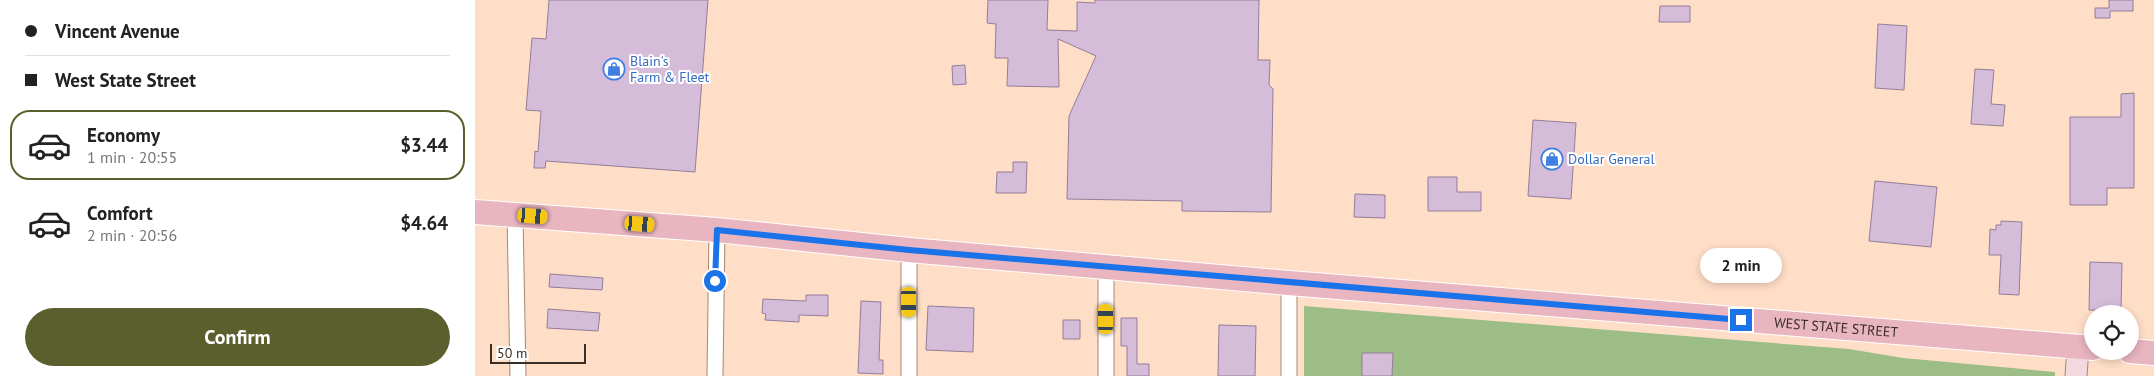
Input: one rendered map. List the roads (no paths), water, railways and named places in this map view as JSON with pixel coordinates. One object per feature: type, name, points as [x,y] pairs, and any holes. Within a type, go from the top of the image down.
[{"type":"main road","name":"WEST STATE STREET","points":[[475,212],[717,230],[909,250],[1289,283],[2084,348]]},
{"type":"main road","points":[[2139,352],[2154,353]]},
{"type":"street","points":[[515,215],[518,376]]},
{"type":"street","points":[[715,376],[717,230]]},
{"type":"street","points":[[909,250],[909,376]]},
{"type":"street","points":[[1106,266],[1106,376]]},
{"type":"street","points":[[1289,283],[1289,376]]},
{"type":"street","points":[[2076,376],[2084,351]]},
{"type":"place","name":"Blain's Farm & Fleet","points":[[614,69]]},
{"type":"place","name":"Dollar General","points":[[1552,159]]}]
